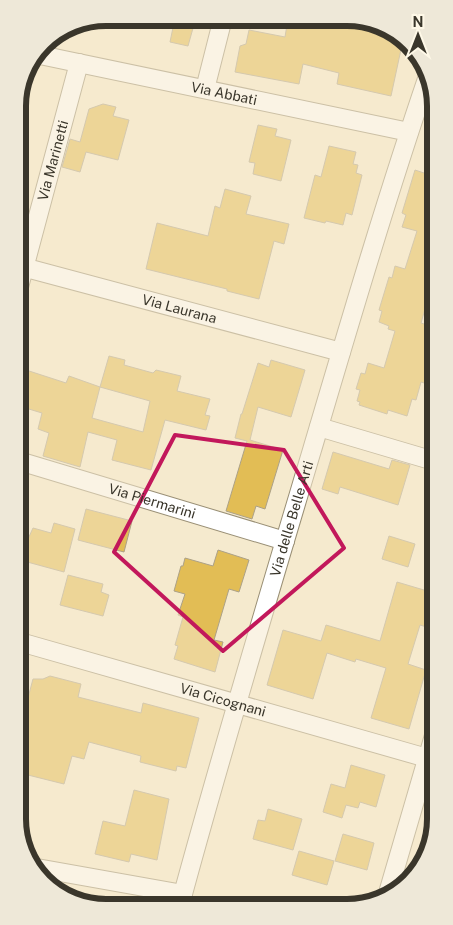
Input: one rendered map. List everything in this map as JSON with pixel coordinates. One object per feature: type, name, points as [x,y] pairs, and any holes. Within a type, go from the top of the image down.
[{"type":"street","points":[[205,89],[222,26]]},
{"type":"street","name":"Via Abbati","points":[[45,56],[409,132]]},
{"type":"street","name":"Via Marinetti","points":[[26,252],[79,62]]},
{"type":"street","name":"Via delle Belle Arti","points":[[182,899],[341,352],[424,87]]},
{"type":"street","name":"Via Laurana","points":[[26,267],[341,352]]},
{"type":"street","points":[[319,427],[427,459]]},
{"type":"street","name":"Via Piermarini","points":[[26,463],[285,541]]},
{"type":"street","name":"Via Cicognani","points":[[26,644],[427,758]]},
{"type":"street","points":[[390,886],[427,758]]},
{"type":"street","points":[[46,870],[177,899]]},
{"type":"highlighted area","points":[[175,435],[284,450],[344,548],[223,651],[114,552]]},
{"type":"building","points":[[173,26],[194,26],[188,46],[170,42]]},
{"type":"building","points":[[287,26],[347,26],[362,28],[382,35],[393,42],[393,60],[399,60],[391,96],[337,84],[339,73],[303,64],[299,84],[235,72],[240,46],[246,44],[249,30],[285,37]]},
{"type":"building","points":[[103,104],[116,107],[113,116],[129,120],[118,160],[86,152],[80,172],[62,167],[70,139],[80,142],[89,109]]},
{"type":"building","points":[[258,125],[277,129],[275,136],[291,140],[281,181],[253,174],[255,163],[249,162]]},
{"type":"building","points":[[329,146],[356,152],[353,164],[358,165],[356,173],[362,175],[352,215],[346,213],[343,225],[304,218],[315,175],[321,177]]},
{"type":"building","points":[[415,170],[427,174],[427,302],[421,323],[427,325],[427,384],[421,382],[416,400],[412,399],[407,416],[388,410],[387,414],[359,405],[360,402],[357,401],[360,390],[356,389],[361,373],[365,374],[368,363],[384,368],[395,331],[388,329],[389,326],[379,322],[382,311],[379,310],[389,277],[392,278],[395,266],[405,269],[417,231],[402,227],[406,215],[402,213]]},
{"type":"building","points":[[225,189],[251,196],[246,214],[289,224],[284,244],[274,241],[259,299],[146,269],[157,223],[208,236],[215,206],[220,208]]},
{"type":"building","points":[[109,356],[125,360],[124,365],[153,373],[156,370],[181,376],[177,391],[210,399],[205,415],[210,416],[206,430],[165,420],[151,470],[112,460],[117,440],[88,432],[80,467],[43,456],[49,433],[38,429],[42,413],[26,408],[26,370],[66,383],[69,376],[100,387]],"holes":[[[100,387],[150,401],[143,432],[92,418]]]},
{"type":"building","points":[[271,360],[305,370],[291,417],[258,407],[250,440],[283,450],[265,509],[256,506],[252,519],[226,511],[247,441],[235,438],[241,414],[258,363],[269,367]]},
{"type":"building","points":[[333,452],[389,469],[392,460],[410,465],[398,505],[340,487],[338,494],[322,489]]},
{"type":"building","points":[[86,509],[132,521],[124,552],[78,540]]},
{"type":"building","points":[[54,523],[75,529],[64,572],[26,562],[26,538],[28,539],[33,528],[51,533]]},
{"type":"building","points":[[389,536],[415,544],[408,567],[382,559]]},
{"type":"building","points":[[218,550],[249,560],[239,592],[229,589],[214,640],[223,642],[215,672],[174,659],[178,646],[175,645],[183,617],[178,615],[185,594],[174,591],[185,558],[213,566]]},
{"type":"building","points":[[68,575],[103,584],[101,592],[109,595],[103,616],[60,605]]},
{"type":"building","points":[[397,582],[427,591],[427,627],[420,625],[408,664],[426,670],[409,729],[371,718],[386,668],[356,659],[355,662],[327,653],[313,699],[267,685],[283,630],[321,641],[326,625],[380,641]]},
{"type":"building","points":[[50,676],[81,684],[78,697],[141,713],[143,703],[199,718],[186,768],[177,766],[176,771],[140,762],[141,756],[89,742],[84,759],[72,756],[64,784],[26,774],[26,705],[33,679],[43,679]]},
{"type":"building","points":[[351,765],[385,775],[376,807],[360,802],[358,808],[346,805],[342,818],[323,812],[331,784],[345,788]]},
{"type":"building","points":[[134,790],[169,799],[157,860],[131,854],[129,862],[95,854],[103,821],[125,826]]},
{"type":"building","points":[[268,809],[302,819],[293,850],[253,839],[258,820],[265,821]]},
{"type":"building","points":[[343,834],[374,843],[367,870],[335,861]]},
{"type":"building","points":[[299,851],[334,861],[327,885],[292,875]]}]
